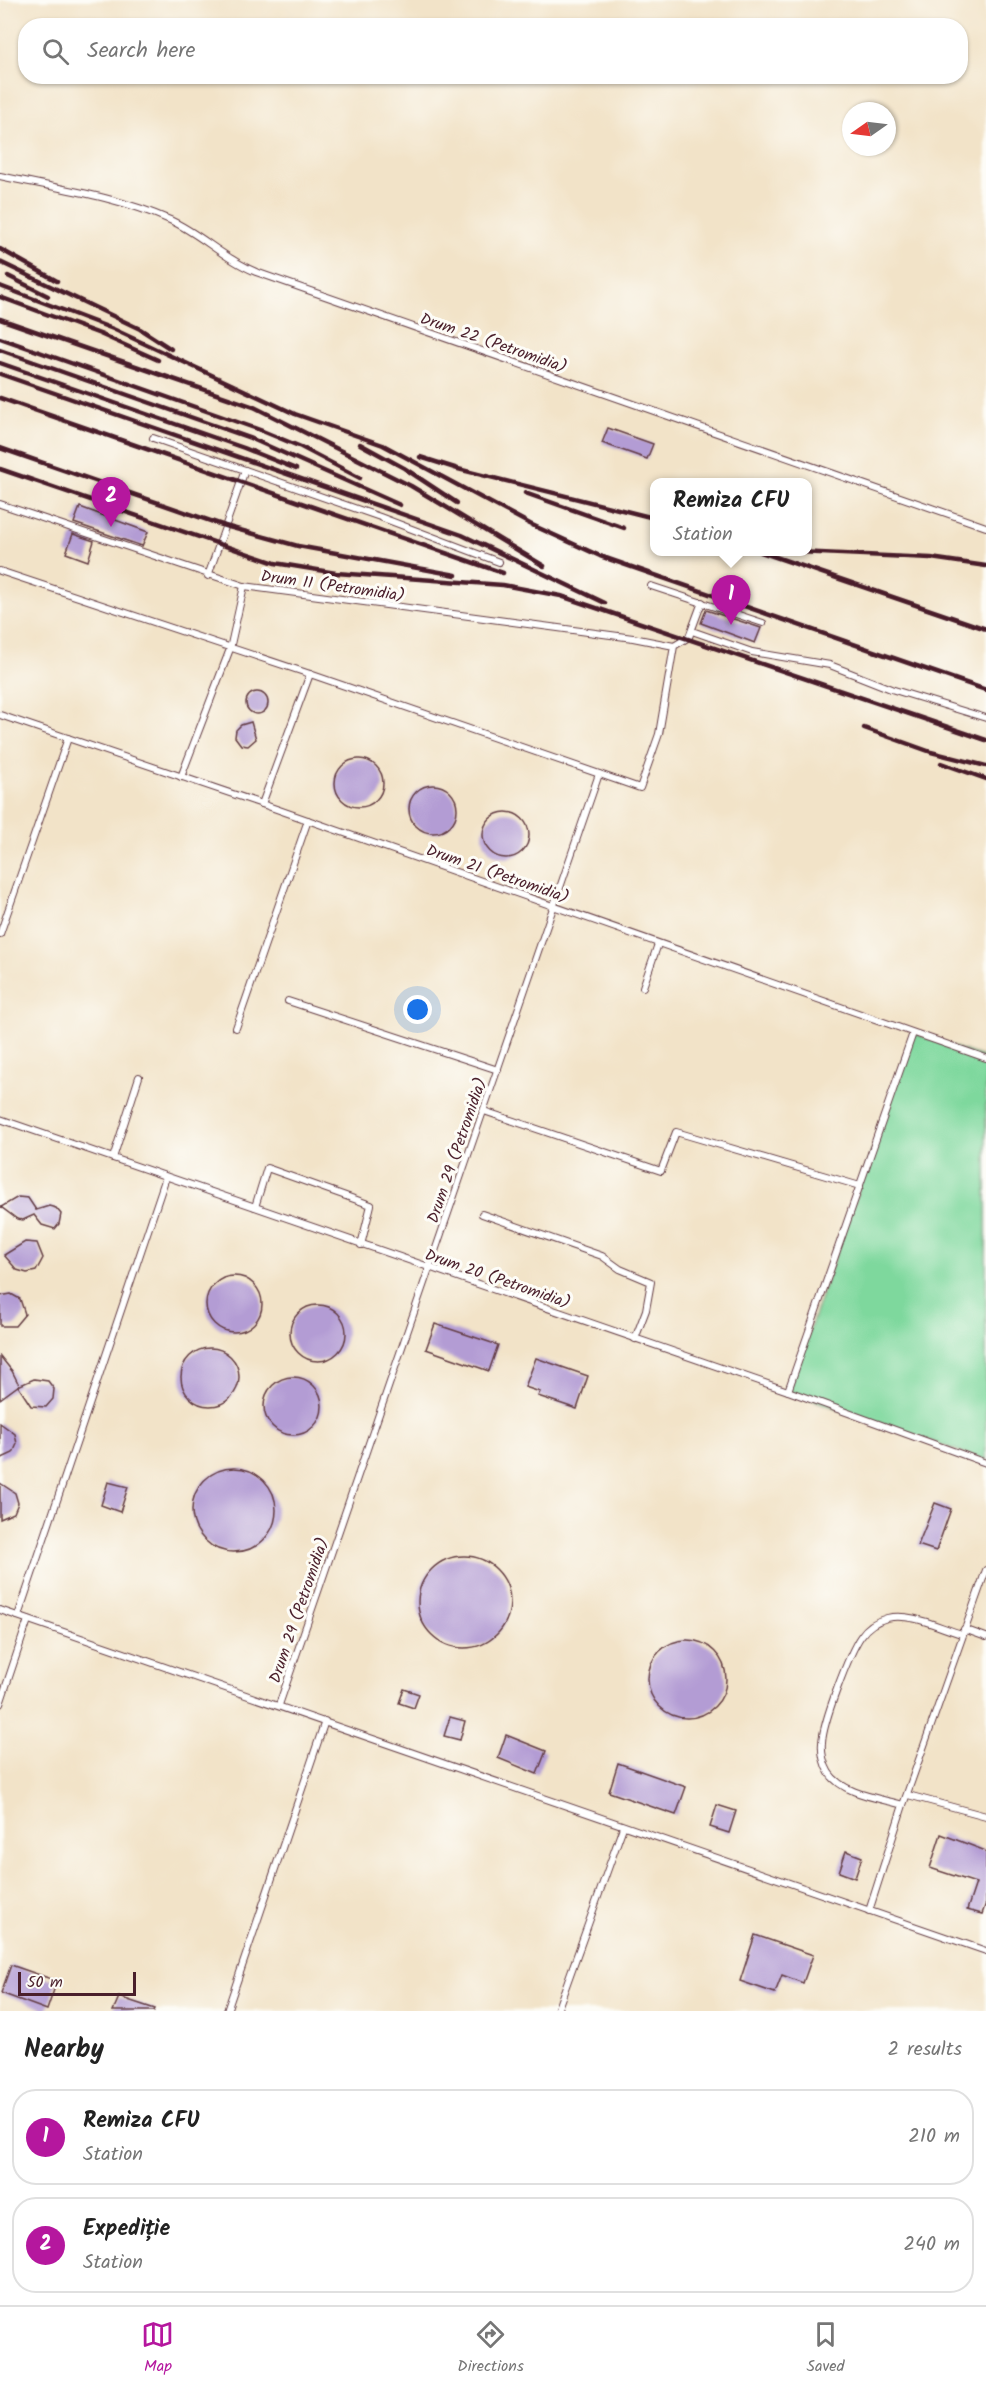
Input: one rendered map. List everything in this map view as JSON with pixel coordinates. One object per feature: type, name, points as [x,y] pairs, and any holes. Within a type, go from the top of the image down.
[{"type":"lane","name":"Drum 22 (Petromidia)","points":[[0,176],[99,197],[169,219],[197,235],[226,258],[256,272],[986,526]]},
{"type":"lane","points":[[153,438],[380,517],[499,562]]},
{"type":"lane","points":[[208,576],[245,470]]},
{"type":"lane","points":[[0,514],[2,504]]},
{"type":"lane","name":"Drum 11 (Petromidia)","points":[[2,504],[208,576],[243,586],[633,638],[674,646]]},
{"type":"lane","points":[[0,571],[310,674],[640,788],[659,734],[674,646],[689,637],[702,602]]},
{"type":"lane","points":[[182,777],[230,649],[243,586]]},
{"type":"lane","points":[[651,586],[763,623]]},
{"type":"lane","points":[[692,631],[752,652],[830,665],[891,689],[986,718]]},
{"type":"lane","points":[[262,804],[310,674]]},
{"type":"lane","name":"Drum 21 (Petromidia)","points":[[0,715],[308,820],[986,1058]]},
{"type":"lane","points":[[0,933],[68,738]]},
{"type":"lane","name":"Drum 29 (Petromidia)","points":[[279,1705],[599,774]]},
{"type":"lane","points":[[236,1028],[308,820]]},
{"type":"lane","points":[[643,987],[658,944]]},
{"type":"lane","points":[[288,1001],[498,1070]]},
{"type":"lane","points":[[788,1391],[913,1033]]},
{"type":"lane","points":[[113,1158],[139,1077]]},
{"type":"lane","points":[[484,1111],[661,1171],[676,1132],[860,1186]]},
{"type":"lane","name":"Drum 20 (Petromidia)","points":[[0,1119],[788,1391],[986,1463]]},
{"type":"lane","points":[[255,1207],[267,1168],[371,1205],[361,1245]]},
{"type":"lane","points":[[18,1616],[166,1177]]},
{"type":"lane","points":[[482,1214],[602,1256],[620,1269],[651,1282],[646,1310],[635,1339]]},
{"type":"lane","points":[[869,1911],[903,1805],[986,1570]]},
{"type":"lane","points":[[0,1610],[986,1951]]},
{"type":"lane","points":[[903,1805],[852,1791],[836,1781],[830,1774],[823,1755],[822,1744],[826,1723],[857,1643],[875,1622],[892,1617],[904,1617],[986,1637]]},
{"type":"lane","points":[[0,1704],[28,1620]]},
{"type":"lane","points":[[226,2011],[325,1721]]},
{"type":"lane","points":[[908,1795],[986,1816]]},
{"type":"lane","points":[[557,2011],[623,1827]]},
{"type":"green space","points":[[913,1033],[986,1058],[986,1461],[788,1391]]},
{"type":"building","points":[[608,428],[653,444],[647,459],[602,443]]},
{"type":"building","points":[[80,507],[148,532],[142,546],[74,523]]},
{"type":"building","points":[[73,534],[94,541],[88,561],[66,553]]},
{"type":"building","points":[[706,610],[761,628],[755,643],[701,623]]},
{"type":"building","points":[[257,692],[265,695],[268,703],[265,711],[257,714],[249,711],[246,703],[249,695]]},
{"type":"building","points":[[251,722],[256,739],[248,746],[241,745],[235,737],[236,730],[241,725]]},
{"type":"building","points":[[354,759],[364,759],[376,766],[383,778],[383,788],[376,800],[364,807],[354,807],[339,796],[335,788],[335,778],[346,763]]},
{"type":"building","points":[[433,785],[450,792],[457,809],[450,826],[433,833],[416,826],[409,809],[416,792]]},
{"type":"building","points":[[511,812],[523,818],[528,826],[528,844],[523,852],[515,857],[501,858],[493,855],[486,848],[483,830],[486,822],[493,815]]},
{"type":"building","points":[[18,1197],[28,1198],[36,1210],[49,1206],[56,1208],[61,1214],[59,1224],[55,1229],[42,1225],[34,1215],[23,1220],[17,1219],[1,1207]]},
{"type":"building","points":[[25,1242],[37,1243],[43,1258],[36,1271],[27,1273],[17,1270],[4,1255]]},
{"type":"building","points":[[234,1276],[245,1278],[254,1284],[260,1293],[262,1304],[260,1315],[254,1324],[245,1330],[234,1332],[223,1330],[214,1324],[208,1315],[206,1304],[208,1293],[214,1284],[223,1278]]},
{"type":"building","points":[[11,1294],[20,1299],[25,1314],[15,1326],[0,1326],[0,1296]]},
{"type":"building","points":[[318,1305],[329,1307],[338,1313],[344,1322],[346,1333],[344,1344],[338,1353],[329,1359],[318,1361],[307,1359],[298,1353],[292,1344],[290,1333],[292,1322],[298,1313],[307,1307]]},
{"type":"building","points":[[435,1324],[498,1345],[489,1371],[426,1349]]},
{"type":"building","points":[[210,1348],[221,1350],[234,1361],[239,1377],[237,1388],[226,1401],[210,1406],[199,1404],[186,1393],[181,1377],[183,1366],[194,1353]]},
{"type":"building","points":[[0,1356],[12,1371],[19,1385],[0,1399]]},
{"type":"building","points":[[536,1358],[588,1376],[577,1409],[538,1396],[540,1392],[525,1387]]},
{"type":"building","points":[[293,1377],[309,1382],[317,1390],[322,1406],[317,1422],[309,1430],[293,1435],[277,1430],[269,1422],[264,1406],[269,1390],[277,1382]]},
{"type":"building","points":[[34,1379],[48,1381],[54,1389],[53,1399],[46,1407],[31,1406],[18,1386]]},
{"type":"building","points":[[0,1423],[15,1434],[17,1444],[13,1453],[0,1459]]},
{"type":"building","points":[[226,1468],[242,1468],[258,1475],[269,1486],[276,1502],[273,1526],[264,1540],[242,1552],[226,1552],[210,1545],[199,1534],[192,1518],[192,1502],[199,1486],[210,1475]]},
{"type":"building","points":[[108,1482],[128,1487],[120,1512],[101,1505]]},
{"type":"building","points":[[0,1483],[15,1493],[18,1503],[14,1513],[0,1519]]},
{"type":"building","points":[[935,1503],[951,1509],[936,1551],[918,1545]]},
{"type":"building","points":[[464,1556],[482,1559],[497,1569],[507,1584],[510,1602],[507,1620],[497,1635],[482,1645],[464,1648],[446,1645],[431,1635],[421,1620],[418,1602],[421,1584],[431,1569],[446,1559]]},
{"type":"building","points":[[687,1640],[702,1643],[719,1657],[726,1679],[723,1694],[709,1711],[687,1718],[672,1715],[655,1701],[648,1679],[651,1664],[665,1647]]},
{"type":"building","points":[[404,1689],[419,1694],[414,1708],[399,1703]]},
{"type":"building","points":[[450,1717],[465,1721],[460,1740],[444,1736]]},
{"type":"building","points":[[506,1735],[546,1751],[537,1774],[498,1758]]},
{"type":"building","points":[[618,1763],[686,1787],[676,1815],[609,1792]]},
{"type":"building","points":[[717,1805],[736,1811],[729,1833],[710,1827]]},
{"type":"building","points":[[941,1834],[986,1851],[986,1903],[982,1914],[967,1910],[976,1883],[930,1868]]},
{"type":"building","points":[[846,1851],[862,1857],[855,1878],[839,1872]]},
{"type":"building","points":[[755,1935],[813,1955],[803,1983],[782,1975],[775,1993],[740,1981]]},
{"type":"building","points":[[11,1965],[57,1981],[47,2010],[1,1993]]},
{"type":"building","points":[[119,1997],[155,2009],[154,2011],[113,2011]]},
{"type":"railway","points":[[0,249],[57,281]]},
{"type":"railway","points":[[0,262],[140,329],[171,349]]},
{"type":"railway","points":[[8,276],[48,296]]},
{"type":"railway","points":[[0,286],[113,329],[295,414],[383,445],[530,524],[600,556],[986,690]]},
{"type":"railway","points":[[0,297],[100,334],[158,360]]},
{"type":"railway","points":[[0,319],[254,407],[411,486],[544,566]]},
{"type":"railway","points":[[0,338],[260,430],[301,447],[360,478]]},
{"type":"railway","points":[[0,350],[250,438],[400,505]]},
{"type":"railway","points":[[0,363],[244,448],[296,469]]},
{"type":"railway","points":[[0,374],[462,535],[605,603]]},
{"type":"railway","points":[[0,398],[503,573]]},
{"type":"railway","points":[[360,444],[404,468],[457,503]]},
{"type":"railway","points":[[0,448],[225,526],[298,546],[456,575]]},
{"type":"railway","points":[[420,457],[458,469],[650,517]]},
{"type":"railway","points":[[0,469],[275,563],[336,573],[503,585],[561,596],[986,740]]},
{"type":"railway","points":[[525,493],[624,528]]},
{"type":"railway","points":[[812,553],[931,558],[986,566]]},
{"type":"railway","points":[[773,556],[986,629]]},
{"type":"railway","points":[[864,728],[931,752],[986,766]]},
{"type":"railway","points":[[941,763],[986,779]]},
{"type":"place","name":"Expediție","points":[[111,527]]},
{"type":"place","name":"Remiza CFU","points":[[731,625]]}]
